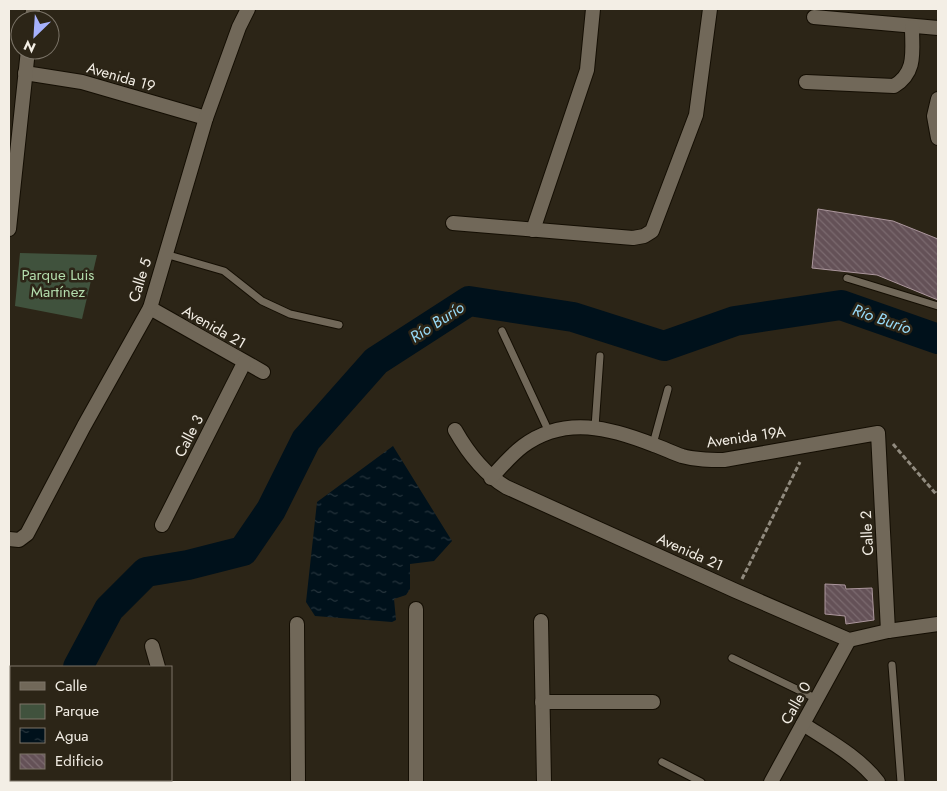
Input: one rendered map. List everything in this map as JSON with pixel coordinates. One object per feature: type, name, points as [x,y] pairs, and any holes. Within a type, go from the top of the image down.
[{"type":"street","name":"Calle 5","points":[[14,540],[27,534],[84,426],[150,308],[206,118],[239,27],[248,9]]},
{"type":"street","points":[[533,230],[587,70],[594,9]]},
{"type":"street","points":[[453,223],[633,238],[644,236],[652,231],[696,115],[710,9]]},
{"type":"street","points":[[814,17],[938,28]]},
{"type":"street","points":[[806,82],[894,86],[903,80],[909,72],[912,61],[912,27]]},
{"type":"street","points":[[9,229],[27,60]]},
{"type":"street","name":"Avenida 19","points":[[25,72],[82,82],[206,118]]},
{"type":"street","points":[[938,99],[934,116],[938,138]]},
{"type":"street","name":"Avenida 21","points":[[150,308],[244,363],[263,372]]},
{"type":"street","name":"Calle 3","points":[[162,525],[244,363]]},
{"type":"street","name":"Avenida 19A","points":[[490,478],[524,446],[549,432],[572,426],[595,427],[616,431],[681,456],[696,459],[724,460],[878,432]]},
{"type":"street","name":"Avenida 21","points":[[455,430],[467,451],[490,478],[506,487],[849,640]]},
{"type":"street","name":"Calle 2","points":[[878,432],[888,631]]},
{"type":"street","points":[[416,610],[416,782]]},
{"type":"street","points":[[540,621],[544,782]]},
{"type":"street","points":[[297,624],[298,782]]},
{"type":"street","points":[[849,640],[888,631],[938,624]]},
{"type":"street","name":"Calle 0","points":[[771,782],[849,640]]},
{"type":"street","points":[[152,646],[158,666]]},
{"type":"street","points":[[542,702],[653,702]]},
{"type":"street","points":[[802,724],[843,750],[869,771],[878,782]]},
{"type":"lane","points":[[165,254],[224,271],[262,301],[290,314],[339,325]]},
{"type":"lane","points":[[847,278],[938,306]]},
{"type":"lane","points":[[502,331],[549,432]]},
{"type":"lane","points":[[595,427],[600,356]]},
{"type":"lane","points":[[653,444],[668,389]]},
{"type":"lane","points":[[732,658],[817,699]]},
{"type":"lane","points":[[892,665],[901,782]]},
{"type":"lane","points":[[662,762],[701,782]]},
{"type":"path","points":[[878,432],[896,447],[936,494],[938,492]]},
{"type":"path","points":[[736,591],[790,481]]},
{"type":"green space","name":"Parque Luis Martínez","points":[[20,253],[97,255],[82,319],[15,306]]},
{"type":"water","points":[[393,446],[452,541],[434,561],[410,564],[410,589],[406,595],[394,599],[396,620],[392,622],[315,616],[306,602],[317,502]]},
{"type":"building","points":[[818,209],[893,221],[938,239],[938,300],[877,275],[812,268]]},
{"type":"building","points":[[825,584],[845,585],[846,589],[872,588],[874,620],[846,624],[845,616],[825,614]]},
{"type":"waterway","name":"Río Burío","points":[[79,666],[109,609],[146,572],[188,565],[243,551],[271,510],[306,440],[376,361],[469,301],[573,317],[664,346],[735,321],[841,305],[938,339]]}]
